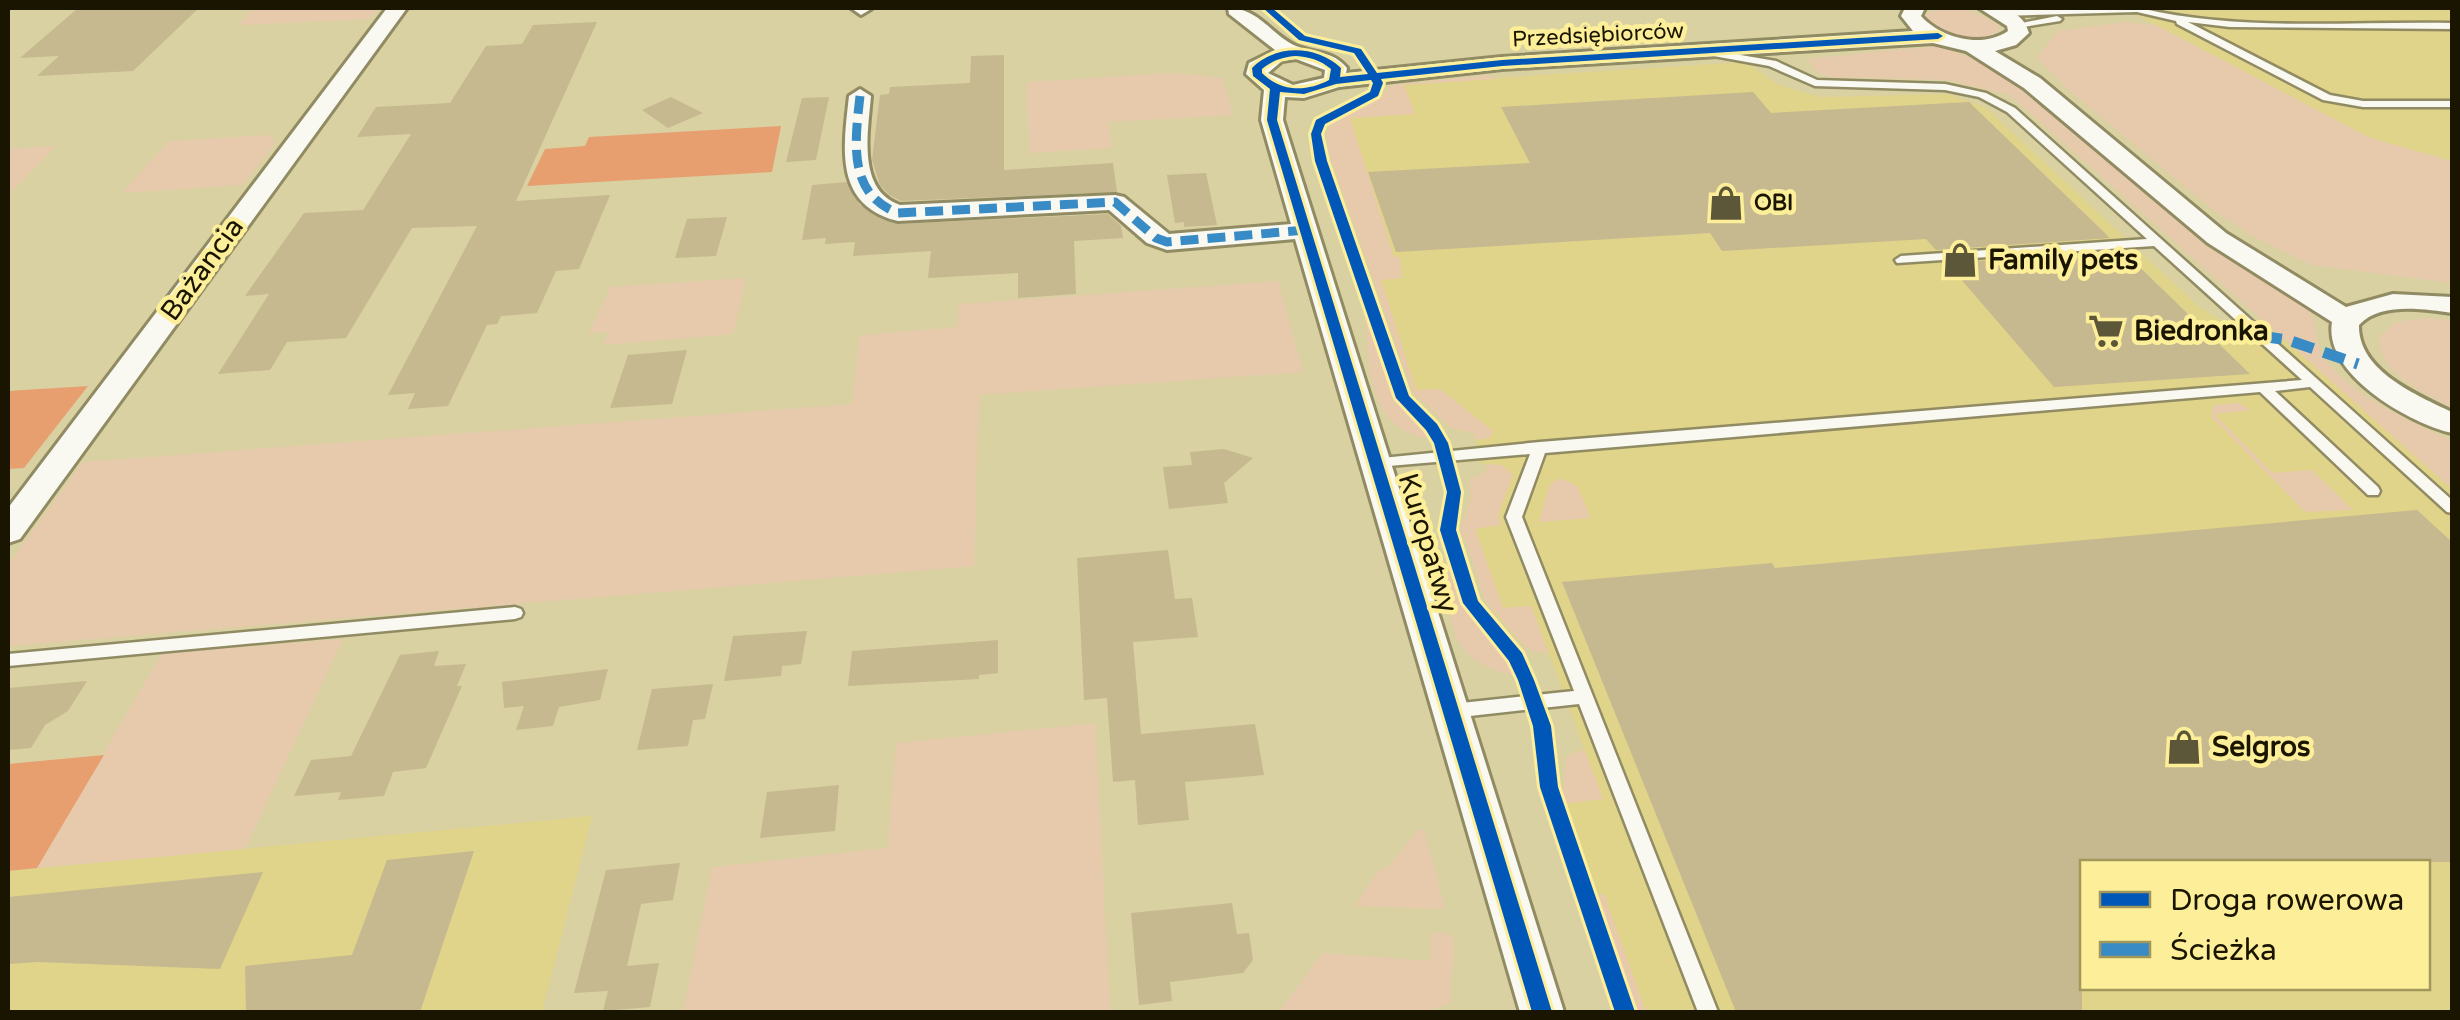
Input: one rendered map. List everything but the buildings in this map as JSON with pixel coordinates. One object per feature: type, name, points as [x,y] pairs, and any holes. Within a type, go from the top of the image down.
[{"type":"street","name":"Bażancia","points":[[8,531],[397,8]]},
{"type":"street","points":[[1236,9],[1292,54]]},
{"type":"street","points":[[1236,9],[1268,58],[1314,56],[1327,78]]},
{"type":"street","points":[[1864,40],[1914,14],[1938,36]]},
{"type":"street","points":[[1864,40],[1938,36],[1969,44],[2000,44],[2016,38],[2002,15]]},
{"type":"street","name":"Przedsiębiorców","points":[[1327,78],[1704,52],[1790,57],[1864,40]]},
{"type":"street","points":[[1969,44],[2032,82],[2190,218],[2261,265],[2358,313],[2411,300],[2452,305]]},
{"type":"street","points":[[2000,44],[2028,72],[2032,82]]},
{"type":"street","name":"Kuropatwy","points":[[1268,58],[1257,74],[1274,88],[1272,120],[1542,1012]]},
{"type":"street","points":[[1274,88],[1327,78]]},
{"type":"street","points":[[1282,144],[1327,78]]},
{"type":"street","points":[[860,96],[854,153],[869,201],[881,210],[898,213],[1102,201],[1127,209],[1156,238],[1167,242],[1306,230]]},
{"type":"street","points":[[2358,313],[2344,334],[2358,364],[2396,395],[2452,423]]},
{"type":"lane","points":[[2002,15],[2132,9],[2172,18],[2254,24],[2452,26]]},
{"type":"lane","points":[[2002,15],[2067,18],[2073,13]]},
{"type":"lane","points":[[2172,18],[2327,98],[2362,104],[2452,104]]},
{"type":"lane","points":[[1790,57],[1815,84],[1945,87],[2000,103],[2452,508]]},
{"type":"lane","points":[[1901,260],[2157,242]]},
{"type":"lane","points":[[1377,462],[2313,383]]},
{"type":"lane","points":[[2264,388],[2373,491]]},
{"type":"lane","points":[[1540,447],[1514,518],[1708,1012]]},
{"type":"lane","points":[[8,660],[515,613]]},
{"type":"lane","points":[[1452,711],[1584,698]]},
{"type":"shaded area","points":[[254,8],[379,8],[369,19],[238,25]]},
{"type":"shaded area","points":[[1942,8],[1966,9],[1998,24],[1999,31],[1981,38],[1943,32],[1926,22],[1925,15]]},
{"type":"shaded area","points":[[2124,8],[2452,8],[2452,161],[2370,138]]},
{"type":"shaded area","points":[[2125,22],[2156,25],[2370,138],[2452,161],[2452,283],[2312,265],[2256,238],[2216,212],[2068,89],[2037,58],[2058,31]]},
{"type":"shaded area","points":[[1937,46],[1971,58],[2033,95],[2171,215],[2305,305],[2323,355],[2340,375],[2385,408],[2452,441],[2452,489],[2010,95],[1947,80],[1831,77],[1818,73],[1807,59]]},
{"type":"shaded area","points":[[1746,62],[1778,85],[1821,97],[1948,94],[1985,107],[2199,307],[2251,340],[2287,341],[2452,489],[2452,1012],[1633,1012],[1562,804],[1566,757],[1584,748],[1549,654],[1527,649],[1492,611],[1462,532],[1471,498],[1469,480],[1488,470],[1481,464],[1474,434],[1451,428],[1413,393],[1330,156],[1327,129],[1332,120],[1378,99],[1389,87]]},
{"type":"shaded area","points":[[1175,73],[1222,78],[1233,115],[1109,122],[1111,148],[1029,153],[1027,82]]},
{"type":"shaded area","points":[[1489,75],[1496,79],[1404,85],[1415,114],[1350,118],[1394,257],[1400,257],[1402,278],[1381,280],[1416,390],[1440,389],[1493,431],[1490,438],[1476,440],[1474,433],[1451,428],[1413,393],[1330,156],[1326,134],[1332,120],[1378,99],[1392,85]]},
{"type":"shaded area","points":[[781,126],[772,172],[527,186],[545,149],[585,146],[589,137]]},
{"type":"shaded area","points":[[269,135],[276,142],[243,185],[122,193],[169,141]]},
{"type":"shaded area","points":[[56,146],[8,195],[8,149]]},
{"type":"shaded area","points":[[746,278],[733,334],[603,345],[610,332],[589,333],[610,287]]},
{"type":"shaded area","points":[[1278,281],[1303,372],[979,395],[974,566],[8,646],[8,565],[83,462],[852,404],[860,335],[958,327],[959,304]]},
{"type":"shaded area","points":[[1361,294],[1397,398],[1433,440],[1408,432],[1391,420],[1380,403],[1369,362]]},
{"type":"shaded area","points":[[2452,320],[2452,407],[2404,380],[2381,349],[2380,336],[2396,322]]},
{"type":"shaded area","points":[[88,386],[24,468],[8,469],[8,391]]},
{"type":"shaded area","points":[[2239,403],[2251,410],[2214,414],[2273,473],[2312,470],[2353,510],[2305,512],[2211,416],[2214,405]]},
{"type":"shaded area","points":[[1486,464],[1502,465],[1513,475],[1498,514],[1501,525],[1475,529],[1503,608],[1531,606],[1549,654],[1527,649],[1486,602],[1461,528],[1471,498],[1469,480],[1487,471]]},
{"type":"shaded area","points":[[1561,478],[1577,486],[1591,518],[1539,522],[1550,484]]},
{"type":"shaded area","points":[[1446,544],[1468,610],[1505,655],[1515,676],[1489,667],[1471,656],[1459,642],[1450,607]]},
{"type":"shaded area","points":[[343,639],[245,849],[37,868],[162,653]]},
{"type":"shaded area","points":[[1095,723],[1110,1012],[683,1012],[712,867],[888,848],[896,743]]},
{"type":"shaded area","points":[[1584,749],[1603,799],[1562,804],[1566,757]]},
{"type":"shaded area","points":[[104,755],[37,868],[8,871],[8,764]]},
{"type":"shaded area","points":[[592,816],[542,1012],[8,1012],[8,871]]},
{"type":"shaded area","points":[[1424,829],[1445,909],[1355,906],[1378,871],[1387,868],[1418,830]]},
{"type":"shaded area","points":[[1604,894],[1646,1012],[1633,1012],[1593,895]]},
{"type":"shaded area","points":[[1445,932],[1446,936],[1452,935],[1454,944],[1451,1003],[1424,1012],[1279,1012],[1322,953],[1431,961],[1431,933]]},
{"type":"marked path","points":[[860,96],[856,149],[862,183],[881,207],[898,213],[1115,202],[1156,238],[1167,242],[1306,230]]},
{"type":"marked path","points":[[2260,336],[2288,340],[2358,364]]},
{"type":"cycle path","points":[[1267,8],[1302,38],[1358,51],[1378,83],[1374,94],[1320,122],[1316,134],[1321,161],[1403,398],[1432,427],[1441,443],[1454,492],[1448,530],[1471,603],[1516,658],[1526,680],[1542,726],[1549,787],[1625,1012]]},
{"type":"cycle path","points":[[1334,81],[1336,68],[1308,54],[1275,56],[1257,68],[1257,74],[1273,86],[1304,91],[1334,81],[1502,63],[1938,36]]},
{"type":"cycle path","points":[[1275,88],[1272,120],[1542,1012]]},
{"type":"place","name":"OBI","points":[[1726,203]]},
{"type":"place","name":"Family pets","points":[[1960,260]]},
{"type":"place","name":"Biedronka","points":[[2106,331]]},
{"type":"place","name":"Selgros","points":[[2184,747]]}]
